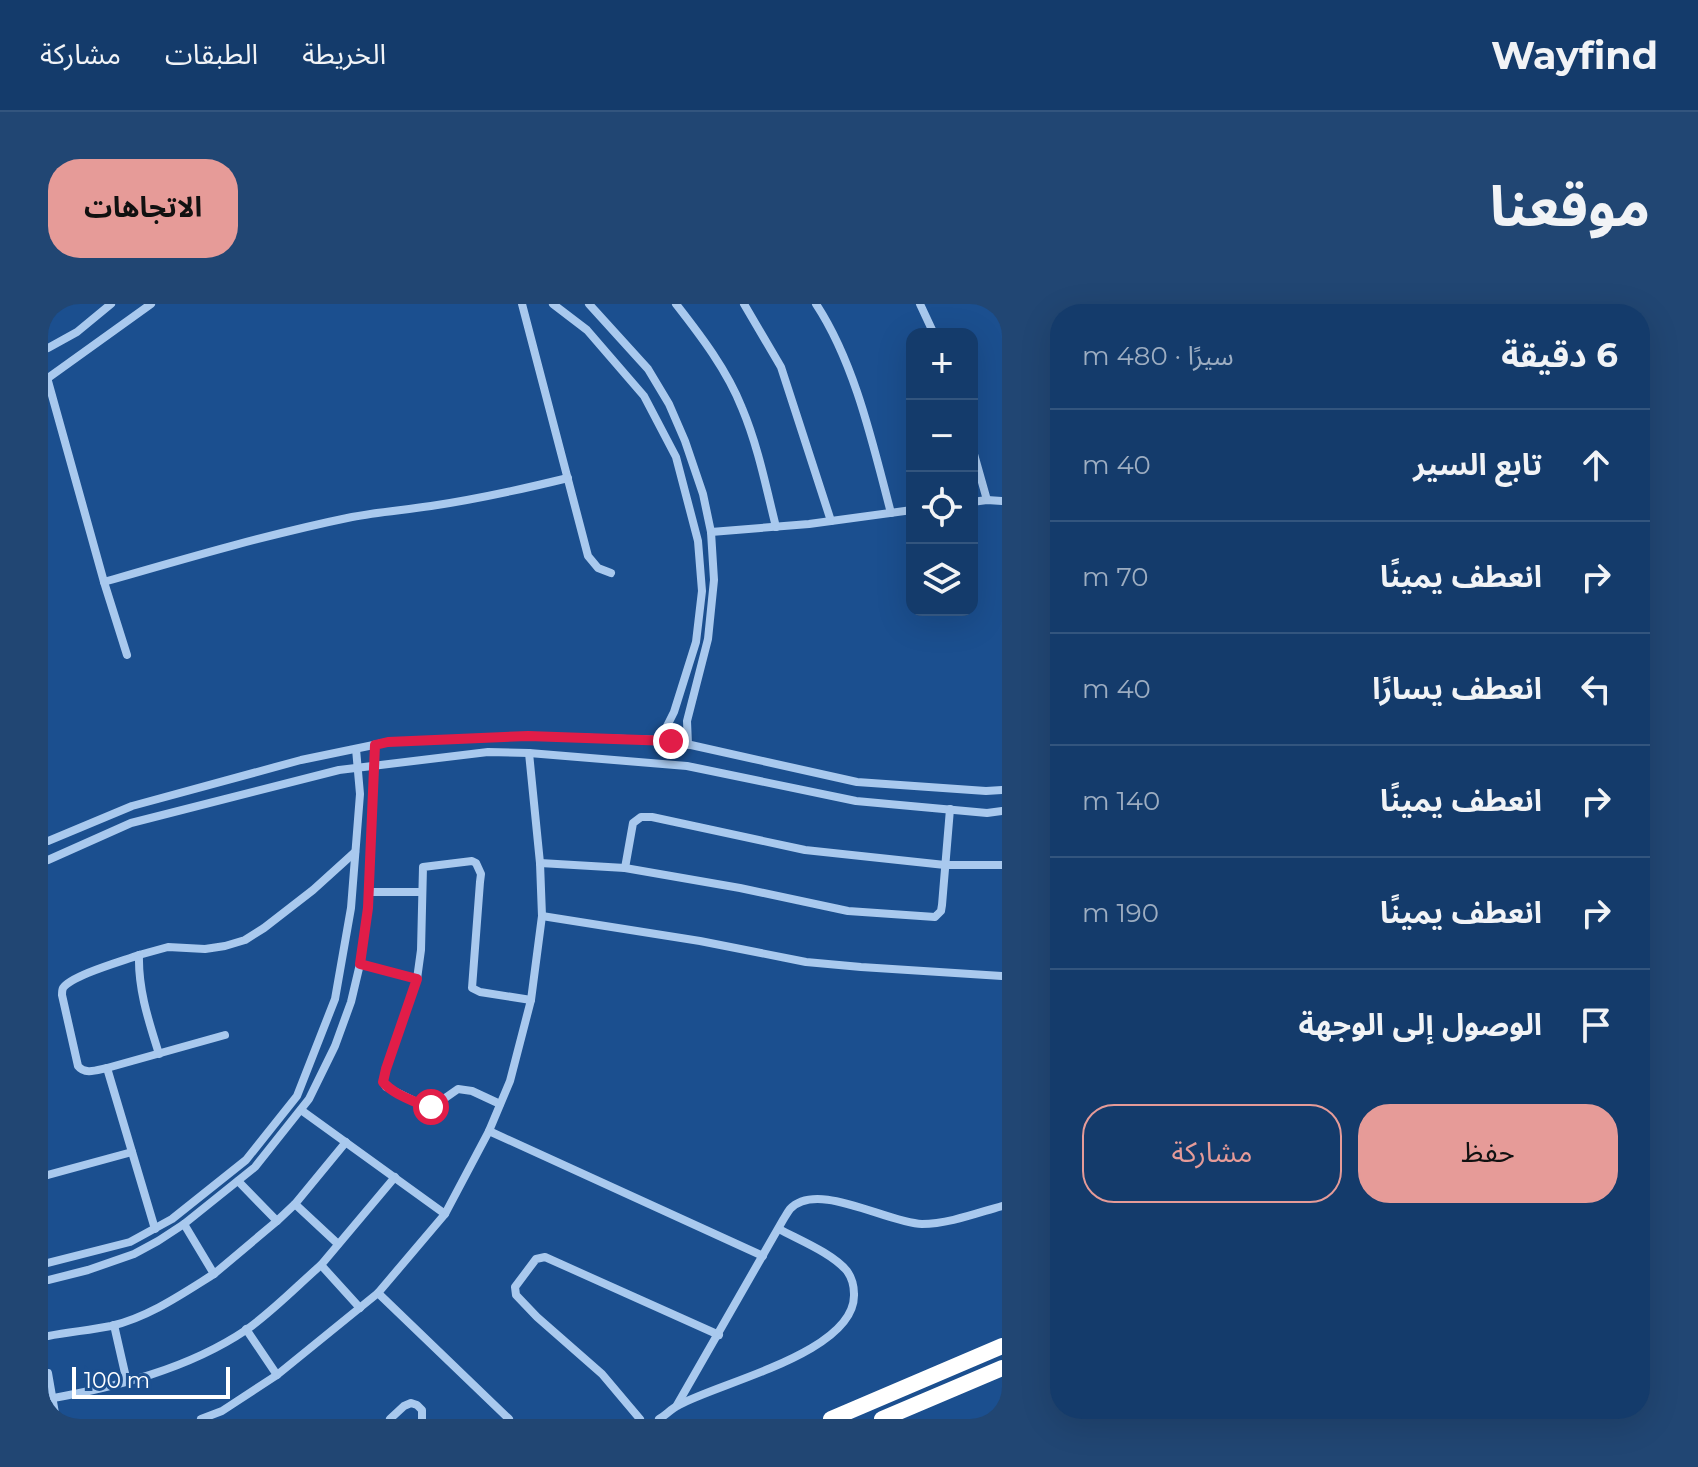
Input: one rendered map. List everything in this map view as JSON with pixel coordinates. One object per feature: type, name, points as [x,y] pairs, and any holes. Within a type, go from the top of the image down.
[{"type":"highway","points":[[831,1419],[1002,1346]]},
{"type":"highway","points":[[882,1419],[1002,1368]]},
{"type":"street","points":[[48,348],[77,332],[111,304]]},
{"type":"street","points":[[127,655],[48,379],[151,304]]},
{"type":"street","points":[[522,304],[588,556],[598,568],[611,573]]},
{"type":"street","points":[[553,304],[587,330],[644,396],[676,457],[698,541],[702,591],[696,642],[674,712],[660,740]]},
{"type":"street","points":[[589,304],[648,369],[669,404],[703,494],[711,532],[714,580],[708,639],[687,721],[688,745]]},
{"type":"street","points":[[676,304],[722,367],[742,406],[759,457],[776,527]]},
{"type":"street","points":[[744,304],[781,367],[831,521]]},
{"type":"street","points":[[816,304],[837,343],[864,410],[891,513]]},
{"type":"street","points":[[920,304],[931,328]]},
{"type":"street","points":[[978,468],[987,500]]},
{"type":"street","points":[[104,582],[229,546],[352,517],[511,492],[568,478]]},
{"type":"street","points":[[978,501],[1002,501]]},
{"type":"street","points":[[711,532],[906,511]]},
{"type":"street","points":[[48,841],[132,806],[301,760],[388,742],[528,736],[660,740],[857,782],[1002,790]]},
{"type":"street","points":[[48,1280],[134,1254],[184,1224],[255,1167],[309,1099],[335,1046],[351,1002],[360,964],[369,892],[375,745]]},
{"type":"street","points":[[48,1263],[130,1242],[172,1219],[246,1160],[297,1096],[335,999],[351,908],[360,794],[356,749]]},
{"type":"street","points":[[48,860],[131,823],[339,770],[488,752],[687,766],[856,801],[987,813],[1002,811]]},
{"type":"street","points":[[201,1419],[224,1415],[378,1293],[445,1214],[489,1131],[510,1081],[531,1000],[542,916],[529,753]]},
{"type":"street","points":[[540,863],[625,868],[848,911],[935,917],[941,911],[950,809]]},
{"type":"street","points":[[625,868],[633,823],[641,817],[805,850],[945,865],[1002,865]]},
{"type":"street","points":[[225,1035],[107,1068],[81,1070],[62,995],[64,988],[73,981],[139,955],[168,947],[205,949],[245,940],[313,890],[356,852]]},
{"type":"street","points":[[500,1104],[472,1091],[458,1089],[427,1107],[386,1087],[383,1078],[417,979],[424,866],[476,863],[481,874],[472,988],[531,1000]]},
{"type":"street","points":[[369,892],[422,892]]},
{"type":"street","points":[[542,916],[700,941],[806,962],[1002,976]]},
{"type":"street","points":[[139,955],[138,975],[159,1054]]},
{"type":"street","points":[[360,964],[417,979]]},
{"type":"street","points":[[107,1068],[155,1229]]},
{"type":"street","points":[[301,1110],[445,1214]]},
{"type":"street","points":[[489,1131],[763,1256]]},
{"type":"street","points":[[48,1336],[114,1325],[147,1313],[214,1274],[295,1204],[346,1142]]},
{"type":"street","points":[[48,1175],[132,1152]]},
{"type":"street","points":[[50,1398],[127,1382],[193,1360],[246,1329],[321,1265],[395,1177]]},
{"type":"street","points":[[238,1181],[277,1221]]},
{"type":"street","points":[[677,1405],[790,1209],[802,1201],[833,1200],[922,1224],[1002,1206]]},
{"type":"street","points":[[295,1204],[338,1244]]},
{"type":"street","points":[[184,1224],[214,1274]]},
{"type":"street","points":[[659,1419],[677,1405],[799,1355],[830,1337],[843,1323],[854,1300],[849,1273],[832,1258],[779,1229]]},
{"type":"street","points":[[640,1419],[602,1374],[516,1295],[515,1287],[536,1259],[542,1256],[548,1258],[719,1335]]},
{"type":"street","points":[[321,1265],[360,1308]]},
{"type":"street","points":[[378,1293],[509,1419]]},
{"type":"street","points":[[114,1325],[127,1382]]},
{"type":"street","points":[[246,1329],[277,1375]]},
{"type":"street","points":[[48,1373],[56,1419]]},
{"type":"street","points":[[390,1419],[411,1403],[422,1410],[422,1419]]},
{"type":"route","points":[[431,1107],[395,1092],[383,1082],[417,979],[360,964],[368,908],[375,745],[528,736],[671,741]]}]
